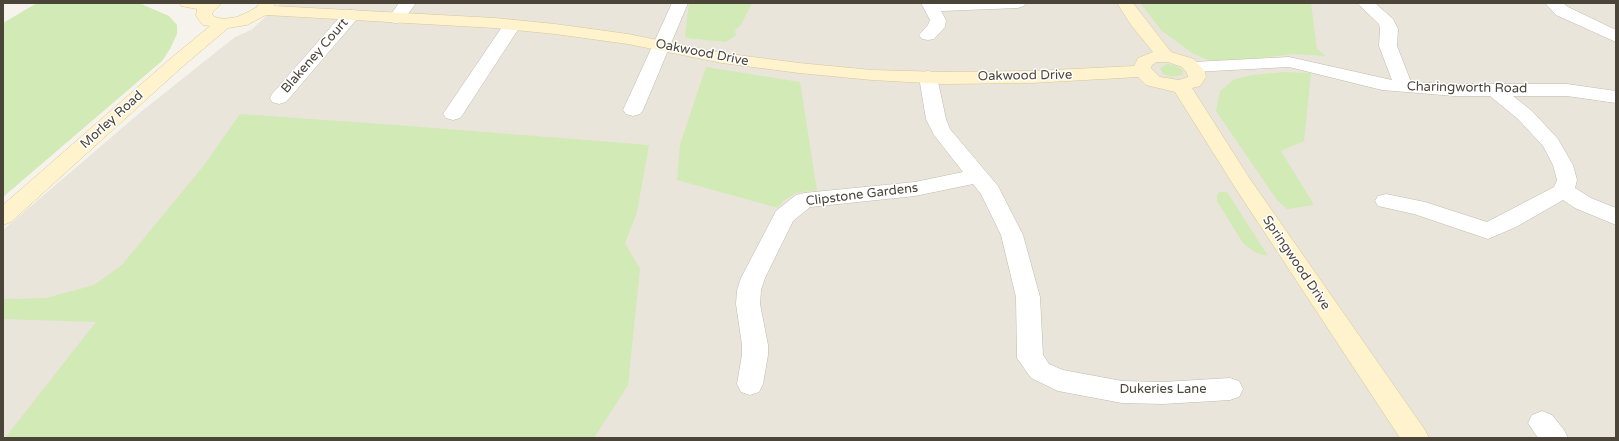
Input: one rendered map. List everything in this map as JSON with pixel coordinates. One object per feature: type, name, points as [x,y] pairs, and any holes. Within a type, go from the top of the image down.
[{"type":"street","points":[[187,3],[212,4]]},
{"type":"street","points":[[396,18],[408,3]]},
{"type":"street","points":[[633,110],[660,45],[680,3]]},
{"type":"street","points":[[928,35],[936,27],[938,20],[930,4],[1018,3]]},
{"type":"street","points":[[1125,3],[1137,21],[1165,56]]},
{"type":"street","points":[[1365,3],[1387,23],[1389,29],[1388,46],[1404,87]]},
{"type":"street","points":[[1553,3],[1562,11],[1616,37]]},
{"type":"street","points":[[212,4],[206,10],[204,15],[209,21],[223,24],[241,21],[254,16],[265,6]]},
{"type":"street","name":"Oakwood Drive","points":[[265,6],[351,15],[512,25],[581,32],[660,45],[722,58],[799,68],[872,75],[928,77],[1032,77],[1142,71]]},
{"type":"street","name":"Blakeney Court","points":[[279,98],[351,15]]},
{"type":"street","name":"Morley Road","points":[[3,217],[165,72],[223,24]]},
{"type":"street","points":[[454,114],[512,25]]},
{"type":"street","points":[[1165,56],[1180,59],[1193,67],[1197,77],[1193,82],[1180,86],[1172,86],[1153,81],[1142,71],[1144,62],[1148,59],[1165,56]]},
{"type":"street","name":"Charingworth Road","points":[[1193,67],[1289,62],[1382,84],[1404,87],[1447,90],[1568,90],[1616,96]]},
{"type":"street","name":"Dukeries Lane","points":[[928,77],[936,119],[941,131],[990,191],[1012,235],[1028,296],[1030,358],[1040,371],[1058,380],[1122,392],[1163,393],[1230,389]]},
{"type":"street","name":"Springwood Drive","points":[[1180,86],[1250,196],[1415,438]]},
{"type":"street","points":[[1386,201],[1418,207],[1488,231],[1508,222],[1563,191],[1567,180],[1563,165],[1550,143],[1525,115],[1495,90]]},
{"type":"street","name":"Clipstone Gardens","points":[[750,384],[755,355],[755,345],[748,304],[749,290],[753,278],[784,216],[804,200],[915,189],[978,176]]},
{"type":"street","points":[[1563,191],[1583,203],[1616,217]]},
{"type":"shaded area","points":[[281,3],[1616,3],[1616,438],[3,438],[3,230],[142,111],[235,37],[251,30]]},
{"type":"green space","points":[[37,3],[139,3],[169,16],[177,25],[177,34],[162,61],[3,197],[3,23]]},
{"type":"green space","points":[[689,3],[752,3],[741,25],[735,30],[736,35],[726,42],[686,38],[685,34]]},
{"type":"green space","points":[[1311,3],[1317,49],[1326,56],[1293,54],[1225,62],[1208,60],[1192,53],[1162,31],[1141,4]]},
{"type":"green space","points":[[1167,64],[1174,65],[1181,69],[1183,71],[1182,75],[1170,77],[1163,74],[1160,68]]},
{"type":"green space","points":[[706,67],[800,82],[817,190],[796,193],[783,201],[778,208],[677,180],[680,145]]},
{"type":"green space","points":[[1284,72],[1311,73],[1304,141],[1281,151],[1314,205],[1287,209],[1277,200],[1216,111],[1220,91],[1235,79],[1253,75]]},
{"type":"green space","points":[[240,114],[649,145],[637,212],[625,243],[640,269],[628,385],[594,438],[5,438],[96,322],[3,319],[3,299],[46,298],[94,285],[122,265],[205,164]]},
{"type":"green space","points":[[1219,192],[1227,192],[1268,256],[1256,253],[1243,243],[1217,201]]}]
